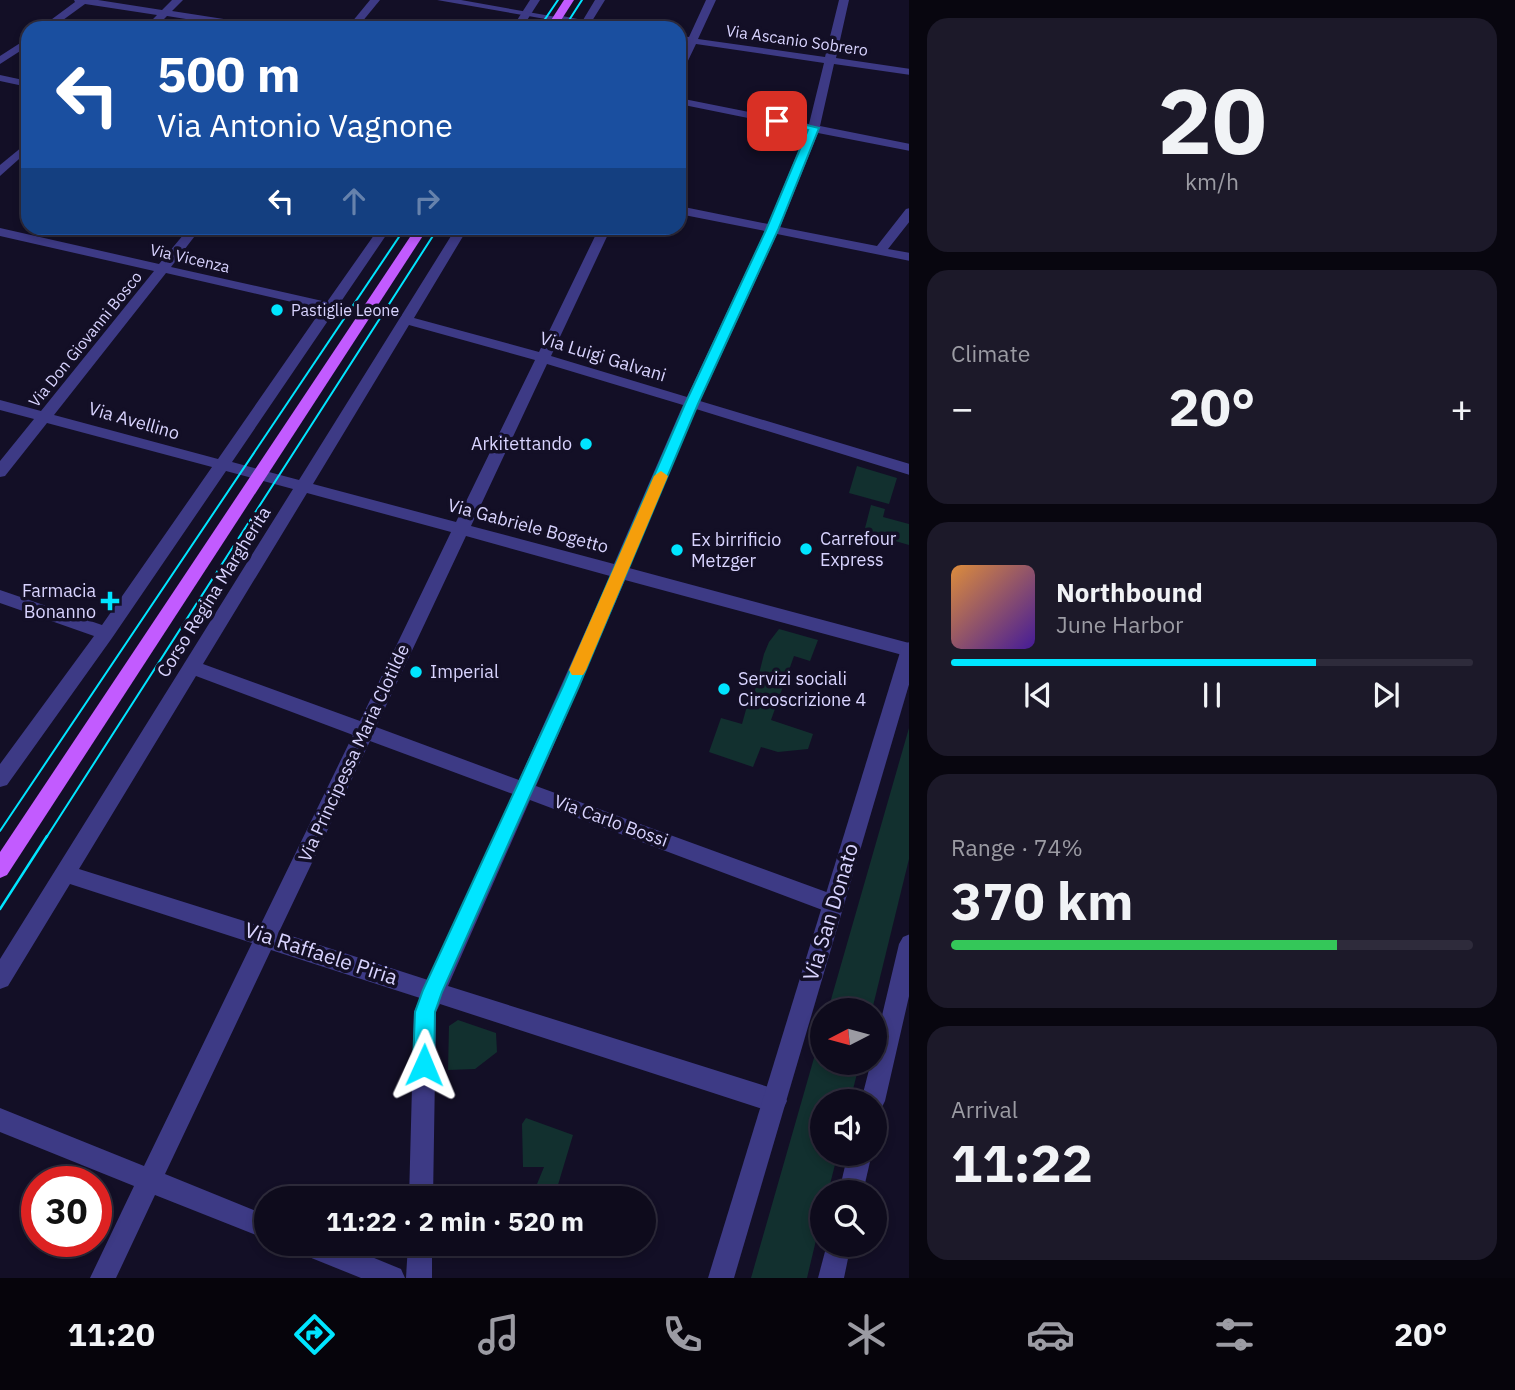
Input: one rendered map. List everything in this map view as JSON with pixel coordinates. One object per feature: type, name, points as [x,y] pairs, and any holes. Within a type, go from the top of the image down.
[{"type":"main road","points":[[555,21],[569,0]]},
{"type":"main road","name":"Corso Regina Margherita","points":[[0,869],[417,235]]},
{"type":"street","points":[[55,21],[81,0],[216,21]]},
{"type":"street","points":[[156,21],[178,0]]},
{"type":"street","points":[[358,21],[375,0]]},
{"type":"street","points":[[442,0],[567,21]]},
{"type":"street","points":[[521,21],[535,0]]},
{"type":"street","points":[[587,21],[600,0]]},
{"type":"street","points":[[686,54],[711,0]]},
{"type":"street","points":[[421,1186],[425,1012],[621,570],[691,404],[772,230],[814,128],[844,0]]},
{"type":"street","name":"Via Ascanio Sobrero","points":[[686,40],[909,72]]},
{"type":"street","points":[[0,61],[21,46]]},
{"type":"street","points":[[0,78],[21,82]]},
{"type":"street","points":[[686,102],[909,148]]},
{"type":"street","points":[[0,172],[21,152]]},
{"type":"street","points":[[686,212],[909,257]]},
{"type":"street","points":[[880,251],[909,212]]},
{"type":"street","name":"Via Vicenza","points":[[0,232],[332,307]]},
{"type":"street","name":"Via Don Giovanni Bosco","points":[[0,472],[190,235]]},
{"type":"street","points":[[0,779],[106,633],[380,235]]},
{"type":"street","name":"Corso Regina Margherita","points":[[0,979],[458,235]]},
{"type":"street","name":"Via Principessa Maria Clotilde","points":[[103,1278],[602,235]]},
{"type":"street","name":"Via Luigi Galvani","points":[[406,320],[544,358],[909,470]]},
{"type":"street","name":"Via Avellino","points":[[0,405],[258,475]]},
{"type":"street","name":"Via Gabriele Bogetto","points":[[258,475],[621,570],[908,658]]},
{"type":"street","points":[[0,596],[106,633]]},
{"type":"street","name":"Via San Donato","points":[[721,1278],[908,658]]},
{"type":"street","name":"Via Carlo Bossi","points":[[192,667],[833,904]]},
{"type":"street","name":"Via Raffaele Piria","points":[[66,874],[775,1101]]},
{"type":"street","points":[[876,1089],[909,944]]},
{"type":"street","points":[[0,1120],[254,1222]]},
{"type":"street","points":[[338,1256],[392,1278]]},
{"type":"street","points":[[419,1278],[420,1256]]},
{"type":"street","points":[[831,1278],[836,1257]]},
{"type":"green space","points":[[857,466],[897,478],[889,504],[849,493]]},
{"type":"green space","points":[[871,505],[885,509],[883,517],[909,524],[909,545],[864,532]]},
{"type":"green space","points":[[779,629],[818,640],[810,661],[794,656],[771,720],[813,734],[808,749],[778,752],[761,747],[753,767],[709,752],[721,718],[742,724],[747,706],[751,706],[764,654]]},
{"type":"green space","points":[[909,728],[909,859],[875,998],[831,998]]},
{"type":"green space","points":[[458,1020],[496,1033],[497,1052],[475,1069],[448,1070],[449,1026]]},
{"type":"green space","points":[[810,1072],[810,1075],[857,1075],[853,1089],[810,1089],[810,1166],[835,1166],[831,1180],[810,1180],[812,1257],[807,1278],[751,1278]]},
{"type":"green space","points":[[526,1118],[573,1135],[558,1186],[536,1186],[544,1167],[523,1167],[522,1124]]},
{"type":"tram line","points":[[544,21],[558,0]]},
{"type":"tram line","points":[[568,21],[582,0]]},
{"type":"tram line","points":[[0,831],[400,235]]},
{"type":"tram line","points":[[46,838],[434,235]]},
{"type":"tram line","points":[[0,909],[47,836]]},
{"type":"slow traffic","points":[[578,670],[661,476]]},
{"type":"place","name":"Pastiglie Leone","points":[[277,310]]},
{"type":"place","name":"Arkitettando","points":[[586,444]]},
{"type":"place","name":"Carrefour Express","points":[[806,549]]},
{"type":"place","name":"Ex birrificio Metzger","points":[[677,550]]},
{"type":"place","name":"Farmacia Bonanno","points":[[110,601]]},
{"type":"place","name":"Imperial","points":[[416,672]]},
{"type":"place","name":"Servizi sociali Circoscrizione 4","points":[[724,689]]},
{"type":"route","points":[[424,1065],[425,1012],[433,990],[571,686],[691,404],[772,230],[814,128],[777,121]]}]
